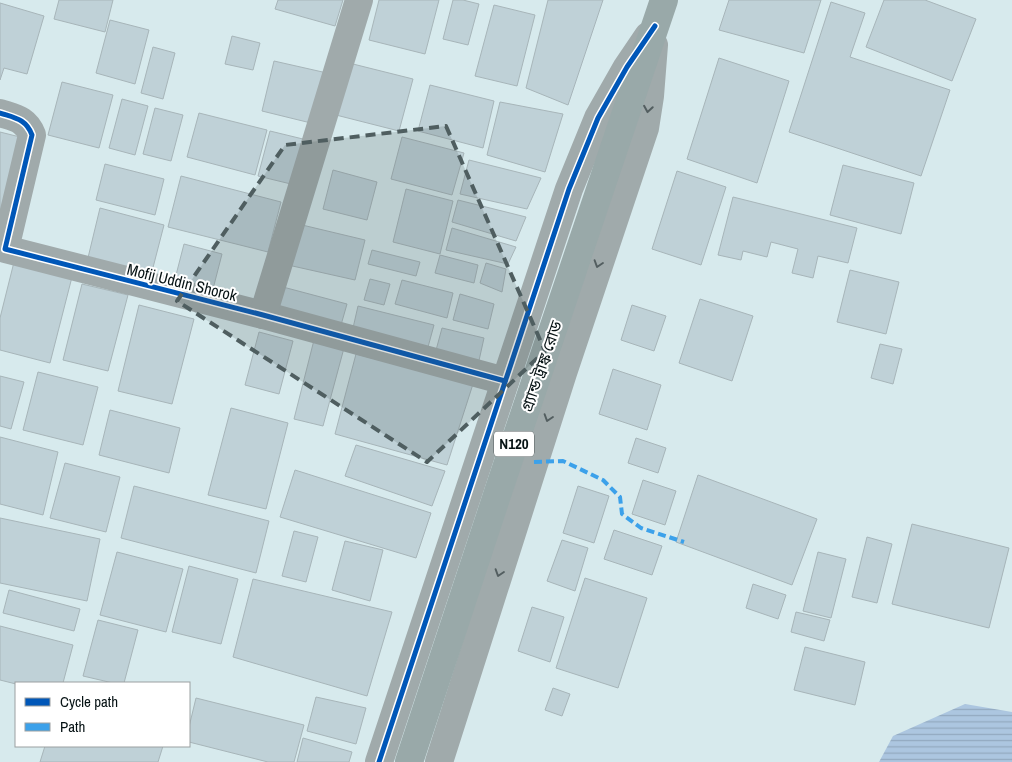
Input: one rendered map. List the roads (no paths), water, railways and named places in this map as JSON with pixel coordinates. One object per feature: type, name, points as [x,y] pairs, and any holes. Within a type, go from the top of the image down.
[{"type":"highway","name":"গ্র্যান্ড ট্রাঙ্ক রোড","points":[[409,762],[664,0]]},
{"type":"street","points":[[263,315],[359,0]]},
{"type":"street","points":[[380,762],[569,189],[598,118],[627,67],[655,26]]},
{"type":"street","points":[[439,762],[566,364],[645,128],[650,96],[655,26]]},
{"type":"street","name":"Mofij Uddin Shorok","points":[[0,113],[18,119],[28,126],[32,135],[3,258],[263,315],[505,381]]},
{"type":"water","points":[[965,704],[1012,712],[1012,762],[879,762],[893,736]]}]
